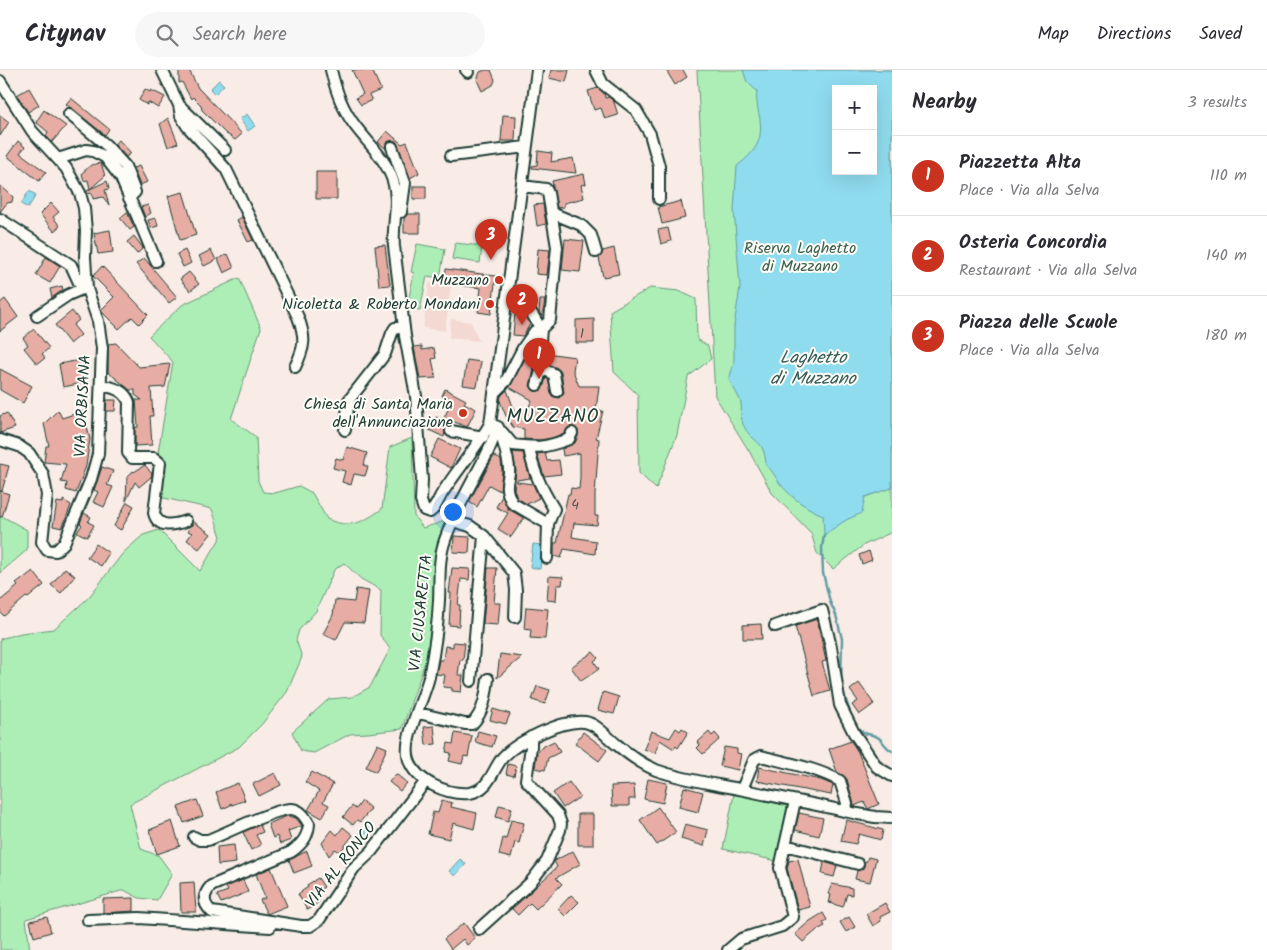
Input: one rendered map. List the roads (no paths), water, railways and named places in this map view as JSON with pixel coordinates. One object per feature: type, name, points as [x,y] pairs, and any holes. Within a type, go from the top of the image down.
[{"type":"street","points":[[162,70],[187,126],[226,169],[298,318],[303,330],[303,350],[295,367]]},
{"type":"street","points":[[332,70],[335,88],[342,106],[356,127],[381,157],[390,173],[396,197],[394,246],[404,327],[416,396],[422,480],[421,501],[424,510],[430,512],[434,509],[443,492],[483,437],[494,426]]},
{"type":"street","points":[[537,70],[532,95],[494,397],[494,426],[505,447],[510,476],[507,488],[512,503],[548,524]]},
{"type":"street","points":[[596,70],[603,84],[636,110],[650,134],[658,166],[659,199]]},
{"type":"street","name":"VIA ORBISANA","points":[[0,81],[32,132],[58,159],[72,178],[82,199],[86,219],[85,289]]},
{"type":"street","points":[[179,105],[225,150]]},
{"type":"street","points":[[68,114],[106,145],[125,166],[136,192],[129,198]]},
{"type":"street","points":[[392,147],[405,183],[401,216],[394,226]]},
{"type":"street","points":[[451,156],[526,147]]},
{"type":"street","points":[[58,159],[86,150],[99,153],[110,161],[121,178],[156,261]]},
{"type":"street","points":[[494,397],[506,381],[523,348],[535,331],[541,329],[550,320],[557,247],[552,213],[546,189],[522,186]]},
{"type":"street","points":[[552,213],[581,225],[591,235],[596,252]]},
{"type":"street","name":"VIA ORBISANA","points":[[0,219],[71,265],[85,289],[98,321],[101,338],[98,454],[91,478],[64,543],[56,551],[47,550],[42,542],[47,496],[43,474],[29,452],[19,446],[0,440]]},
{"type":"street","points":[[37,316],[62,298],[85,289]]},
{"type":"street","points":[[507,300],[522,304],[532,314],[541,329],[540,371],[537,385]]},
{"type":"street","points":[[345,430],[349,400],[385,354],[395,328],[404,327]]},
{"type":"street","points":[[540,371],[554,374],[557,391]]},
{"type":"street","points":[[101,385],[122,392],[127,396],[129,402],[128,453],[132,458],[154,458],[160,463],[154,513],[155,519],[162,524],[173,525],[186,521]]},
{"type":"street","points":[[494,426],[513,445],[538,448],[551,446],[569,439],[572,433]]},
{"type":"street","name":"VIA CIUSARETTA","points":[[494,426],[483,462],[466,491],[444,541],[439,604],[429,679],[407,744],[408,758],[413,768],[426,781],[446,791],[458,793],[479,791],[488,782],[502,758],[514,747],[548,730],[584,722],[594,726],[640,762],[654,769],[742,790],[858,814],[892,818]]},
{"type":"street","points":[[451,430],[483,437]]},
{"type":"street","points":[[529,447],[532,464],[540,479],[543,492],[554,509],[548,524],[547,558]]},
{"type":"street","points":[[453,521],[470,526],[484,536],[514,573],[516,590],[514,617]]},
{"type":"street","points":[[471,681],[484,536]]},
{"type":"street","points":[[775,626],[822,610],[831,647],[837,696],[840,705],[854,733],[877,767],[892,776]]},
{"type":"street","points":[[418,713],[472,724],[477,720],[484,703],[488,679]]},
{"type":"street","points":[[479,929],[530,883],[547,861],[560,830],[561,824],[558,815],[526,780],[531,747],[530,738]]},
{"type":"street","points":[[742,790],[754,760],[761,756],[813,769],[829,775],[840,782],[847,803],[846,811]]},
{"type":"street","name":"VIA AL RONCO","points":[[194,837],[200,840],[208,840],[279,810],[293,809],[303,814],[309,824],[308,835],[299,846],[290,852],[211,886],[206,891],[204,899],[206,906],[212,912],[310,926],[318,920],[354,868],[371,852],[426,781]]},
{"type":"street","points":[[728,950],[741,939],[782,926],[793,917],[780,868],[795,800]]},
{"type":"street","points":[[785,846],[858,864]]},
{"type":"street","points":[[88,920],[139,918],[203,921],[305,930],[313,928],[318,920]]},
{"type":"water","name":"Laghetto di Muzzano","points":[[743,70],[892,70],[892,488],[865,497],[862,513],[846,520],[824,535],[823,515],[795,499],[766,466],[763,450],[743,424],[741,402],[729,380],[734,362],[734,326],[740,287],[734,210],[737,166],[755,148],[760,135],[757,91],[747,82]]},
{"type":"water","points":[[219,80],[224,85],[215,94],[210,89]]},
{"type":"water","points":[[247,114],[255,126],[248,131],[240,119]]},
{"type":"water","points":[[29,191],[36,195],[28,208],[21,204]]},
{"type":"water","points":[[533,544],[543,545],[540,569],[530,567]]},
{"type":"water","points":[[367,825],[372,829],[359,845],[354,841]]},
{"type":"water","points":[[460,859],[466,864],[455,876],[449,871]]},
{"type":"waterway","points":[[824,535],[822,548],[823,573],[842,639],[841,684],[852,719]]},
{"type":"waterway","points":[[856,726],[863,732],[880,739],[892,751]]},
{"type":"place","name":"Piazza delle Scuole","points":[[491,260]]},
{"type":"place","name":"Muzzano","points":[[499,280]]},
{"type":"place","name":"Nicoletta & Roberto Mondani","points":[[490,304]]},
{"type":"place","name":"Osteria Concordia","points":[[522,325]]},
{"type":"place","name":"Piazzetta Alta","points":[[539,379]]},
{"type":"place","name":"Chiesa di Santa Maria dell'Annunciazione","points":[[463,413]]},
{"type":"district","name":"MUZZANO","points":[[553,417]]},
{"type":"park label","name":"Riserva Laghetto di Muzzano","points":[[800,257]]}]
